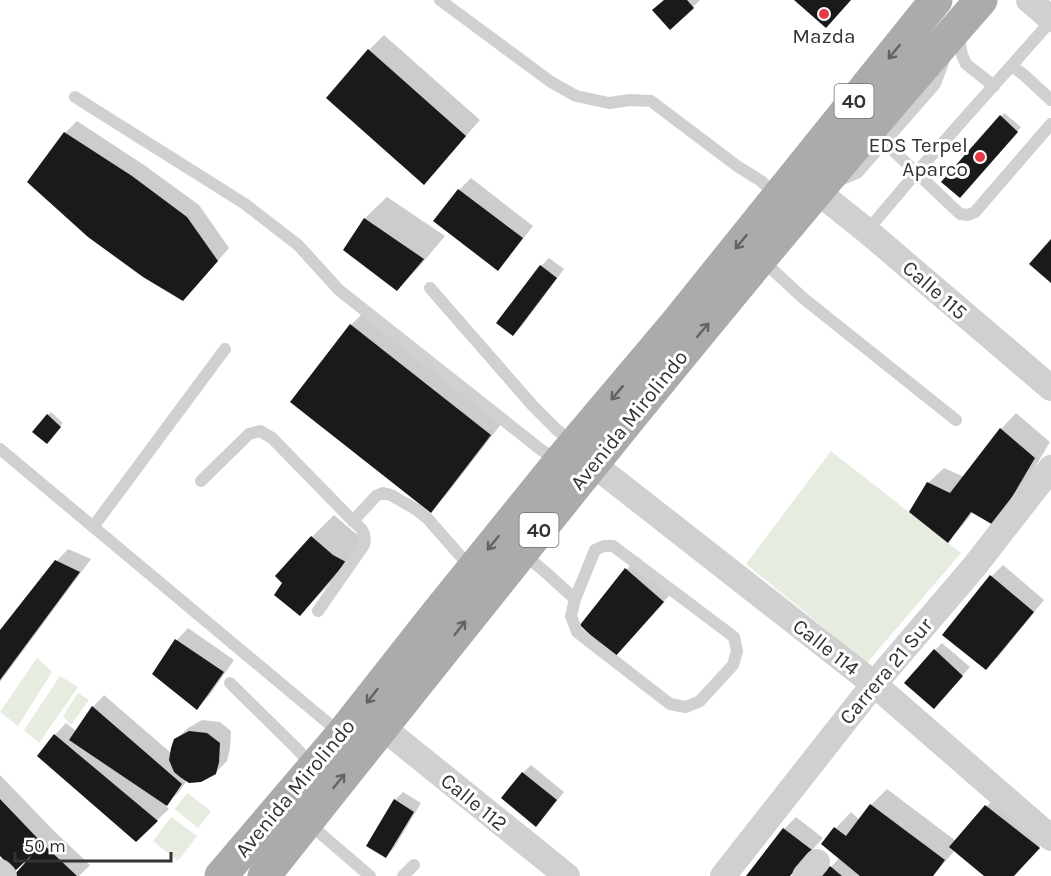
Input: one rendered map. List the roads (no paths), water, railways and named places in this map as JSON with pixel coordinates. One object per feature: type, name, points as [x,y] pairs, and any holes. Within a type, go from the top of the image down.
[{"type":"main road","name":"Avenida Mirolindo","points":[[221,876],[342,734],[472,570],[761,260],[981,0]]},
{"type":"main road","name":"Avenida Mirolindo","points":[[264,876],[521,553],[576,456],[653,351],[931,2]]},
{"type":"street","points":[[1029,0],[1051,20]]},
{"type":"street","points":[[931,2],[957,28]]},
{"type":"street","name":"Calle 115","points":[[819,191],[1051,388]]},
{"type":"street","name":"Calle 114","points":[[576,456],[874,684],[1051,838]]},
{"type":"street","name":"Carrera 21 Sur","points":[[723,876],[874,684],[974,567],[1051,468]]},
{"type":"street","name":"Calle 112","points":[[382,727],[567,876]]},
{"type":"street","points":[[0,872],[4,876]]},
{"type":"lane","points":[[440,0],[551,82],[576,96],[609,104],[630,100],[651,101],[778,196]]},
{"type":"lane","points":[[867,231],[1051,20]]},
{"type":"lane","points":[[957,28],[966,64],[994,86]]},
{"type":"lane","points":[[819,191],[856,173],[935,84],[957,28]]},
{"type":"lane","points":[[1012,66],[1051,100]]},
{"type":"lane","points":[[75,98],[245,204],[298,245],[339,290],[522,435],[576,456]]},
{"type":"lane","points":[[884,142],[960,214],[968,215],[975,212],[1051,124]]},
{"type":"lane","points":[[761,260],[803,298],[956,420]]},
{"type":"lane","points":[[430,288],[533,406],[556,429],[576,456]]},
{"type":"lane","points":[[93,527],[225,349]]},
{"type":"lane","points":[[201,480],[249,434],[260,431],[272,438],[364,531],[366,539],[364,544],[318,611]]},
{"type":"lane","points":[[0,449],[342,734]]},
{"type":"lane","points":[[353,521],[376,496],[383,493],[392,495],[426,518],[472,570]]},
{"type":"lane","points":[[604,546],[613,546],[734,637],[737,651],[733,665],[700,701],[686,707],[670,704],[577,632],[571,616],[575,599],[595,550],[604,546]]},
{"type":"lane","points":[[521,553],[575,599]]},
{"type":"lane","points":[[230,683],[314,767]]},
{"type":"lane","points":[[307,822],[370,876]]},
{"type":"lane","points":[[403,876],[414,865]]},
{"type":"place","name":"Mazda","points":[[824,14]]},
{"type":"place","name":"EDS Terpel Aparco","points":[[980,157]]}]
